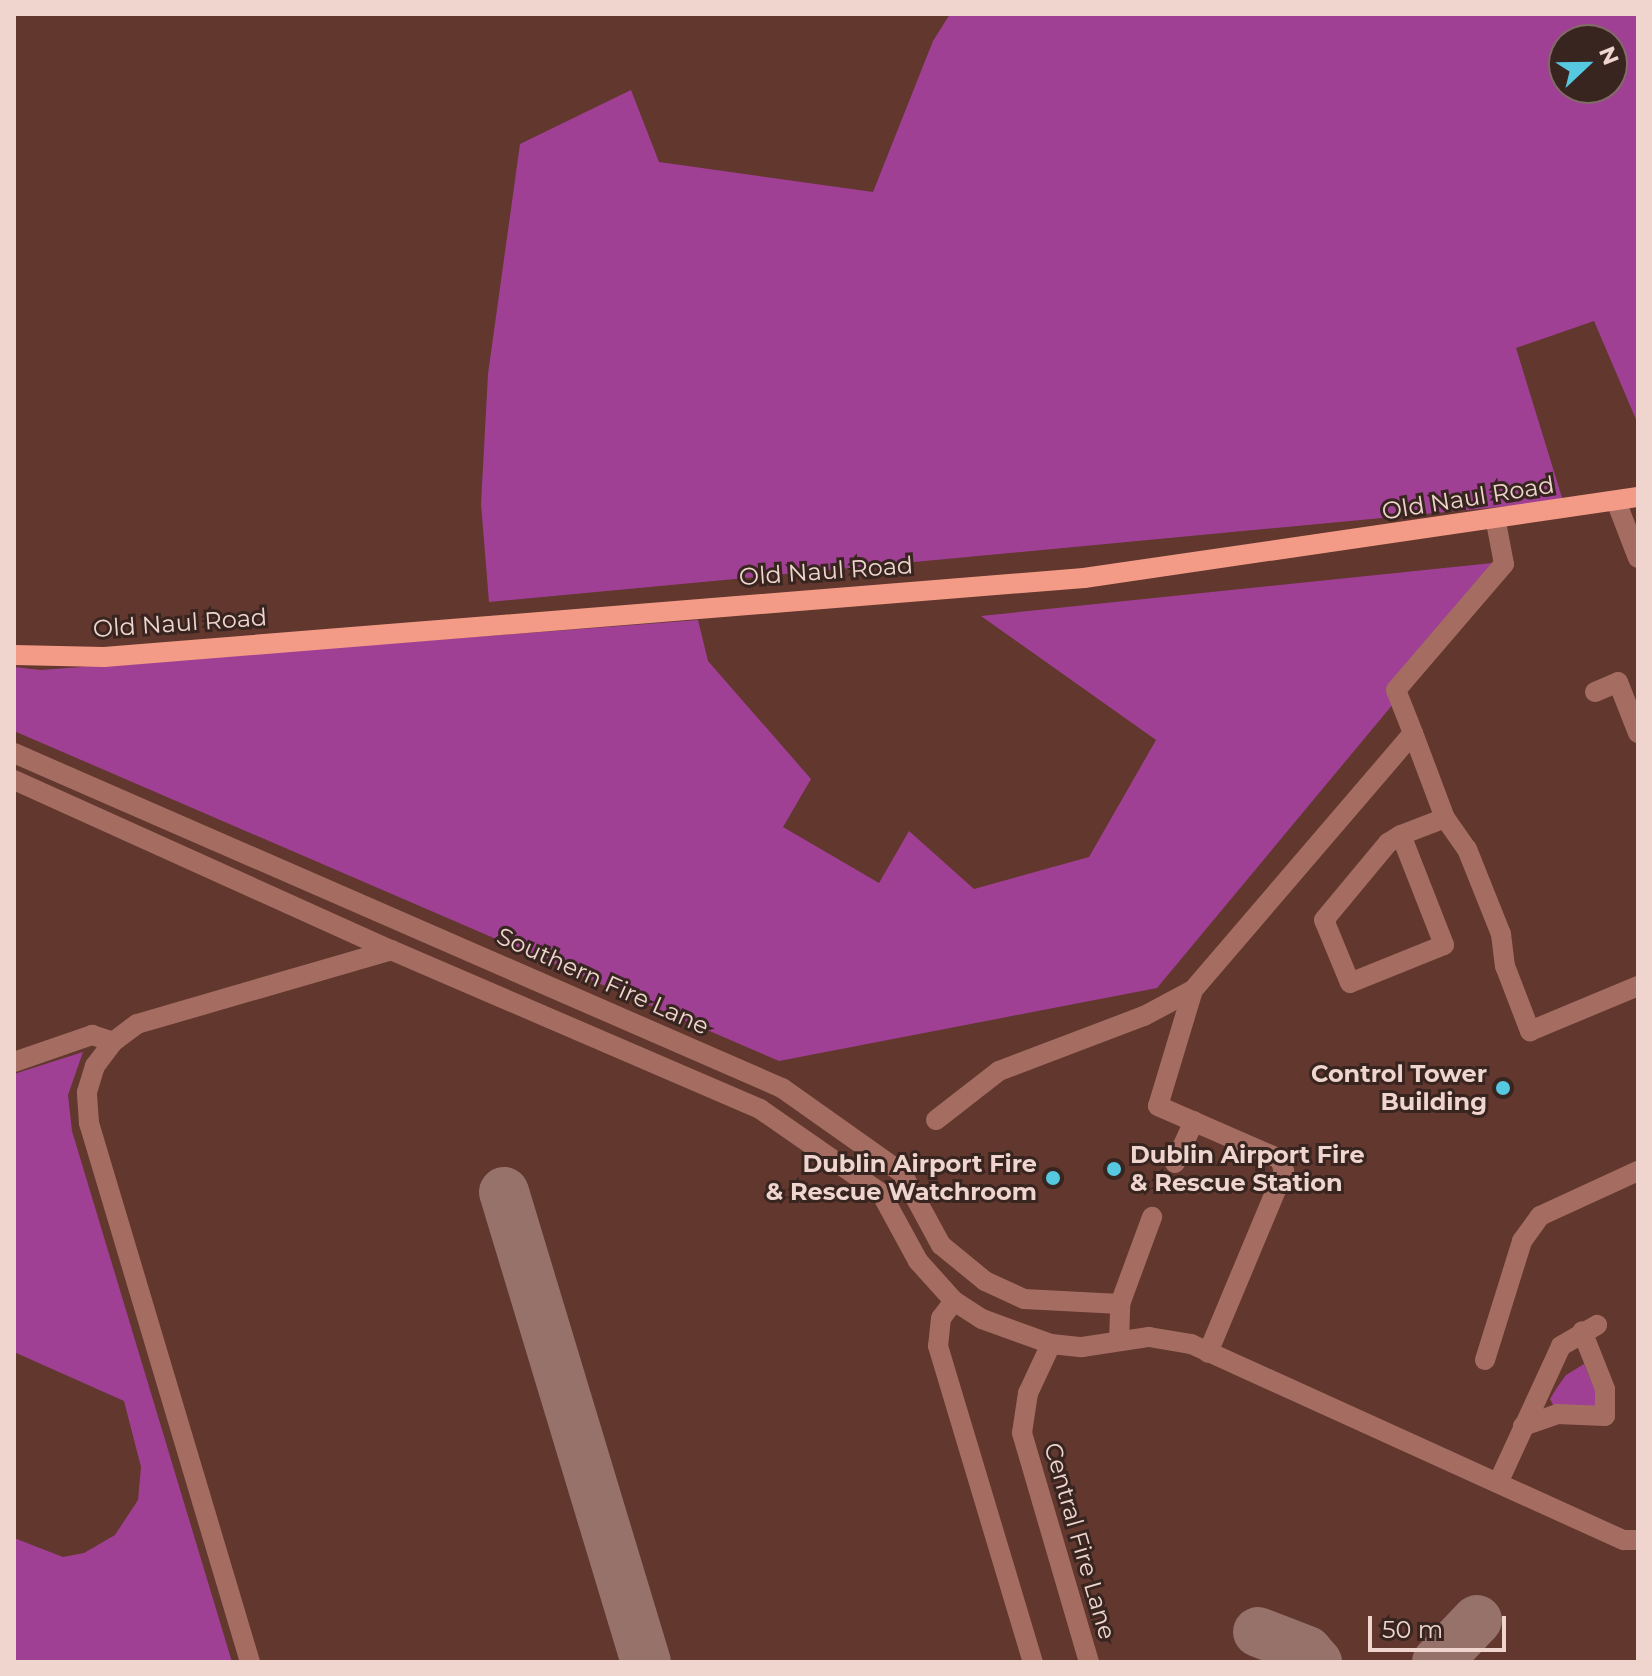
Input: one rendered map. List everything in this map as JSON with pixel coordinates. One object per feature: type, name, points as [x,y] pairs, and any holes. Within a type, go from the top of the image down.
[{"type":"main road","name":"Old Naul Road","points":[[14,655],[104,657],[1084,578],[1496,522],[1638,497]]},
{"type":"lane","points":[[1616,501],[1638,558]]},
{"type":"lane","points":[[1496,522],[1504,564],[1396,690],[1445,818],[1467,849],[1501,934],[1505,966],[1530,1031],[1638,986]]},
{"type":"lane","points":[[1595,692],[1618,682],[1638,733]]},
{"type":"lane","points":[[936,1120],[999,1071],[1144,1016],[1193,990],[1413,733]]},
{"type":"lane","name":"Southern Fire Lane","points":[[14,753],[782,1088],[902,1173],[941,1245],[985,1281],[1024,1299],[1120,1304]]},
{"type":"lane","points":[[14,780],[391,950],[760,1109],[881,1193],[918,1261],[954,1301],[1009,1331],[1051,1344],[1082,1347],[1149,1337],[1191,1344],[1633,1542]]},
{"type":"lane","points":[[1401,835],[1444,945],[1350,983],[1324,920],[1388,843],[1401,835],[1445,818]]},
{"type":"lane","points":[[250,1662],[89,1123],[87,1092],[95,1066],[113,1042],[137,1024],[391,950]]},
{"type":"lane","points":[[1193,990],[1158,1106],[1280,1159],[1284,1171],[1208,1353]]},
{"type":"lane","points":[[14,1062],[92,1035],[113,1042]]},
{"type":"lane","points":[[1175,1163],[1194,1121]]},
{"type":"lane","points":[[1485,1360],[1522,1241],[1540,1216],[1638,1171]]},
{"type":"lane","points":[[1119,1341],[1120,1304],[1152,1217]]},
{"type":"lane","points":[[954,1301],[941,1318],[938,1346],[1033,1662]]},
{"type":"lane","points":[[1498,1483],[1523,1426],[1561,1346],[1590,1328],[1605,1389],[1605,1416],[1557,1414],[1523,1426]]},
{"type":"lane","name":"Central Fire Lane","points":[[1051,1344],[1028,1393],[1022,1433],[1089,1662]]},
{"type":"shaded area","points":[[950,14],[1638,14],[1638,424],[1594,321],[1516,348],[1563,501],[489,602],[481,504],[488,374],[520,144],[631,90],[659,162],[873,192],[933,41]]},
{"type":"shaded area","points":[[1512,561],[1157,988],[779,1061],[14,731],[14,667],[41,670],[698,620],[708,661],[811,779],[783,827],[879,883],[909,831],[974,889],[1089,857],[1156,740],[981,616]]},
{"type":"shaded area","points":[[83,1052],[68,1095],[72,1131],[232,1662],[14,1662],[14,1538],[63,1557],[84,1553],[115,1535],[138,1500],[141,1467],[124,1401],[14,1352],[14,1074]]},
{"type":"shaded area","points":[[1584,1364],[1597,1395],[1595,1409],[1555,1409],[1550,1399],[1556,1389],[1566,1375]]},
{"type":"taxiway","points":[[504,1192],[646,1662]]},
{"type":"taxiway","points":[[1437,1662],[1477,1620]]},
{"type":"taxiway","points":[[1258,1632],[1307,1651],[1317,1662]]},
{"type":"place","name":"Control Tower Building","points":[[1503,1088]]},
{"type":"place","name":"Dublin Airport Fire & Rescue Station","points":[[1114,1169]]},
{"type":"place","name":"Dublin Airport Fire & Rescue Watchroom","points":[[1053,1178]]}]
